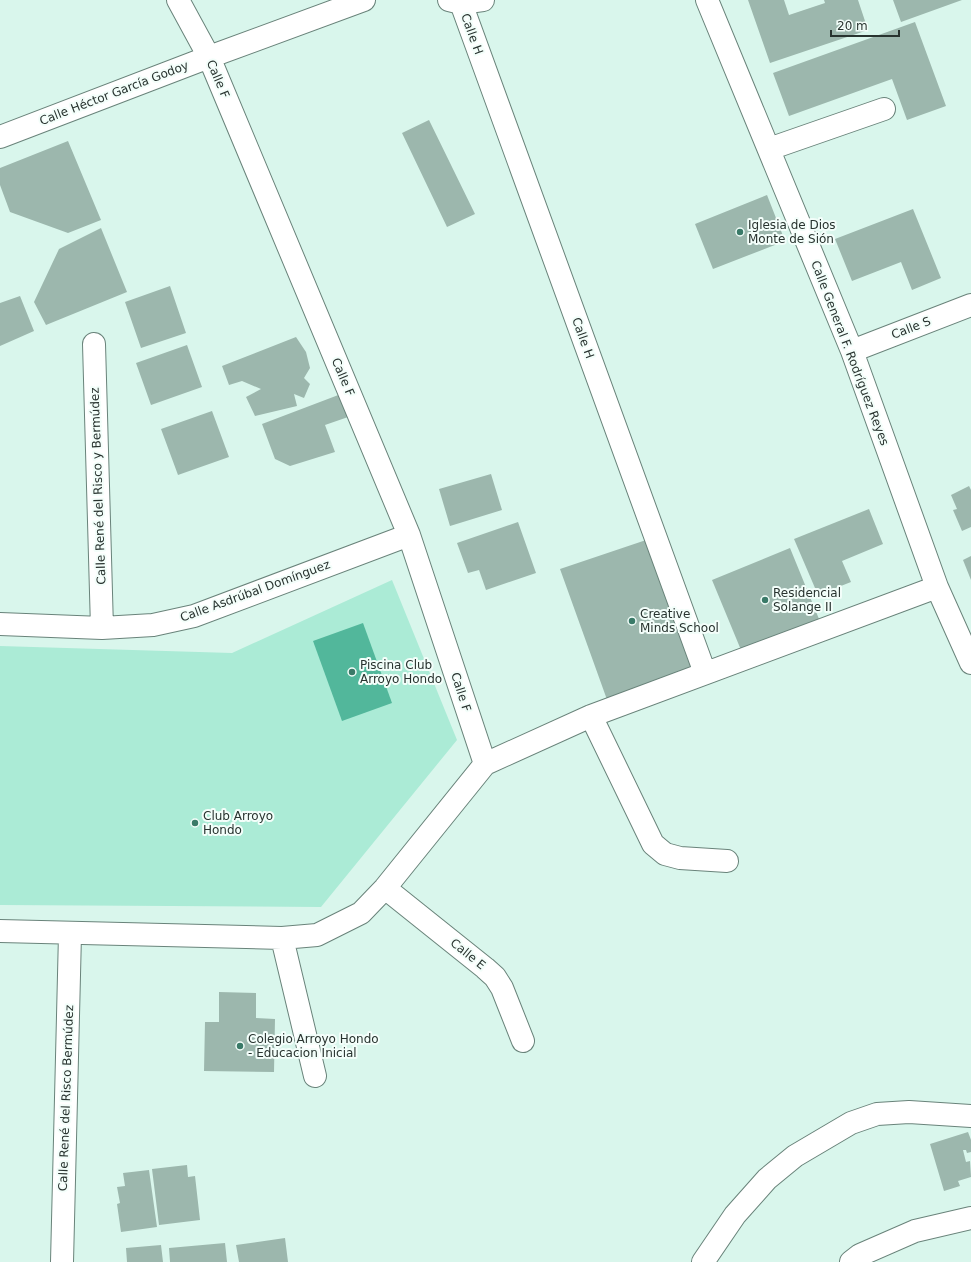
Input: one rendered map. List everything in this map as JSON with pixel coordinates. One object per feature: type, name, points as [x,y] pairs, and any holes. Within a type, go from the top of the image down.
[{"type":"street","name":"Calle F","points":[[178,0],[209,57],[409,535],[485,764]]},
{"type":"street","name":"Calle Héctor García Godoy","points":[[0,137],[209,57],[364,0]]},
{"type":"street","points":[[455,2],[482,0]]},
{"type":"street","name":"Calle General F. Rodríguez Reyes","points":[[707,0],[852,351],[937,587],[971,663]]},
{"type":"street","name":"Calle H","points":[[455,2],[704,673]]},
{"type":"street","points":[[769,149],[884,109]]},
{"type":"street","name":"Calle S","points":[[852,351],[971,305]]},
{"type":"street","name":"Calle René del Risco y Bermúdez","points":[[94,344],[102,628]]},
{"type":"street","name":"Calle Asdrúbal Domínguez","points":[[0,624],[102,628],[153,625],[194,616],[409,535]]},
{"type":"street","points":[[0,931],[70,934],[282,938],[317,935],[361,913],[385,888],[485,764],[591,716],[937,587]]},
{"type":"street","points":[[591,716],[653,844],[666,854],[680,858],[727,861]]},
{"type":"street","name":"Calle E","points":[[385,888],[486,968],[495,977],[502,988],[523,1041]]},
{"type":"street","name":"Calle René del Risco Bermúdez","points":[[62,1262],[70,934]]},
{"type":"street","points":[[282,938],[315,1076]]},
{"type":"street","points":[[703,1262],[735,1215],[768,1179],[795,1156],[851,1122],[883,1113],[910,1112],[971,1116]]},
{"type":"street","points":[[851,1262],[860,1255],[915,1231],[971,1218]]},
{"type":"shaded area","name":"Club Arroyo Hondo","points":[[392,580],[457,740],[321,907],[0,905],[0,646],[232,653]]},
{"type":"shaded area","name":"Piscina Club Arroyo Hondo","points":[[363,623],[392,703],[342,721],[313,641]]},
{"type":"building","points":[[748,0],[784,0],[789,15],[825,3],[824,0],[858,0],[868,30],[770,63]]},
{"type":"building","points":[[893,0],[962,0],[901,22]]},
{"type":"building","points":[[915,22],[946,106],[907,120],[892,79],[789,116],[773,73]]},
{"type":"building","points":[[429,120],[475,214],[447,227],[402,133]]},
{"type":"building","points":[[68,141],[101,220],[68,233],[10,212],[0,185],[0,168]]},
{"type":"building","name":"Iglesia de Dios Monte de Sión","points":[[767,195],[785,241],[713,269],[695,224]]},
{"type":"building","points":[[913,209],[941,278],[912,290],[901,262],[852,281],[835,239]]},
{"type":"building","points":[[101,228],[127,292],[46,325],[34,302],[59,249]]},
{"type":"building","points":[[170,286],[186,333],[141,348],[125,302]]},
{"type":"building","points":[[20,296],[34,331],[0,346],[0,303]]},
{"type":"building","points":[[296,337],[306,352],[310,368],[304,378],[310,384],[304,398],[294,394],[297,406],[255,416],[246,397],[261,389],[242,381],[229,385],[222,366]]},
{"type":"building","points":[[187,345],[202,387],[151,405],[136,363]]},
{"type":"building","points":[[341,394],[351,416],[325,425],[335,452],[290,466],[275,459],[262,424]]},
{"type":"building","points":[[212,411],[229,457],[178,475],[161,429]]},
{"type":"building","points":[[491,474],[502,510],[450,526],[439,489]]},
{"type":"building","points":[[969,486],[971,490],[971,527],[962,531],[953,510],[957,509],[951,495]]},
{"type":"building","points":[[869,509],[883,544],[842,561],[851,582],[818,595],[794,539]]},
{"type":"building","points":[[518,522],[536,573],[486,590],[479,570],[468,573],[457,543]]},
{"type":"building","name":"Creative Minds School","points":[[655,537],[705,673],[610,708],[560,569]]},
{"type":"building","name":"Residencial Solange II","points":[[790,548],[819,619],[741,650],[712,580]]},
{"type":"building","points":[[971,556],[971,580],[963,560]]},
{"type":"building","name":"Colegio Arroyo Hondo - Educacion Inicial","points":[[219,992],[256,993],[256,1018],[275,1019],[274,1072],[204,1071],[205,1022],[219,1022]]},
{"type":"building","points":[[968,1132],[971,1140],[971,1152],[967,1153],[966,1150],[963,1150],[966,1162],[970,1161],[971,1177],[958,1181],[960,1186],[944,1191],[930,1144]]},
{"type":"building","points":[[187,1165],[188,1177],[195,1176],[200,1220],[159,1225],[152,1169]]},
{"type":"building","points":[[149,1170],[157,1227],[121,1232],[117,1204],[120,1203],[117,1187],[125,1186],[123,1173]]},
{"type":"building","points":[[285,1238],[288,1262],[239,1262],[236,1245]]},
{"type":"building","points":[[225,1243],[227,1262],[170,1262],[169,1248]]},
{"type":"building","points":[[161,1245],[163,1262],[127,1262],[126,1248]]},
{"type":"place","name":"Iglesia de Dios Monte de Sión","points":[[740,232]]},
{"type":"place","name":"Residencial Solange II","points":[[765,600]]},
{"type":"place","name":"Creative Minds School","points":[[632,621]]},
{"type":"place","name":"Piscina Club Arroyo Hondo","points":[[352,672]]},
{"type":"place","name":"Club Arroyo Hondo","points":[[195,823]]},
{"type":"place","name":"Colegio Arroyo Hondo - Educacion Inicial","points":[[240,1046]]}]
